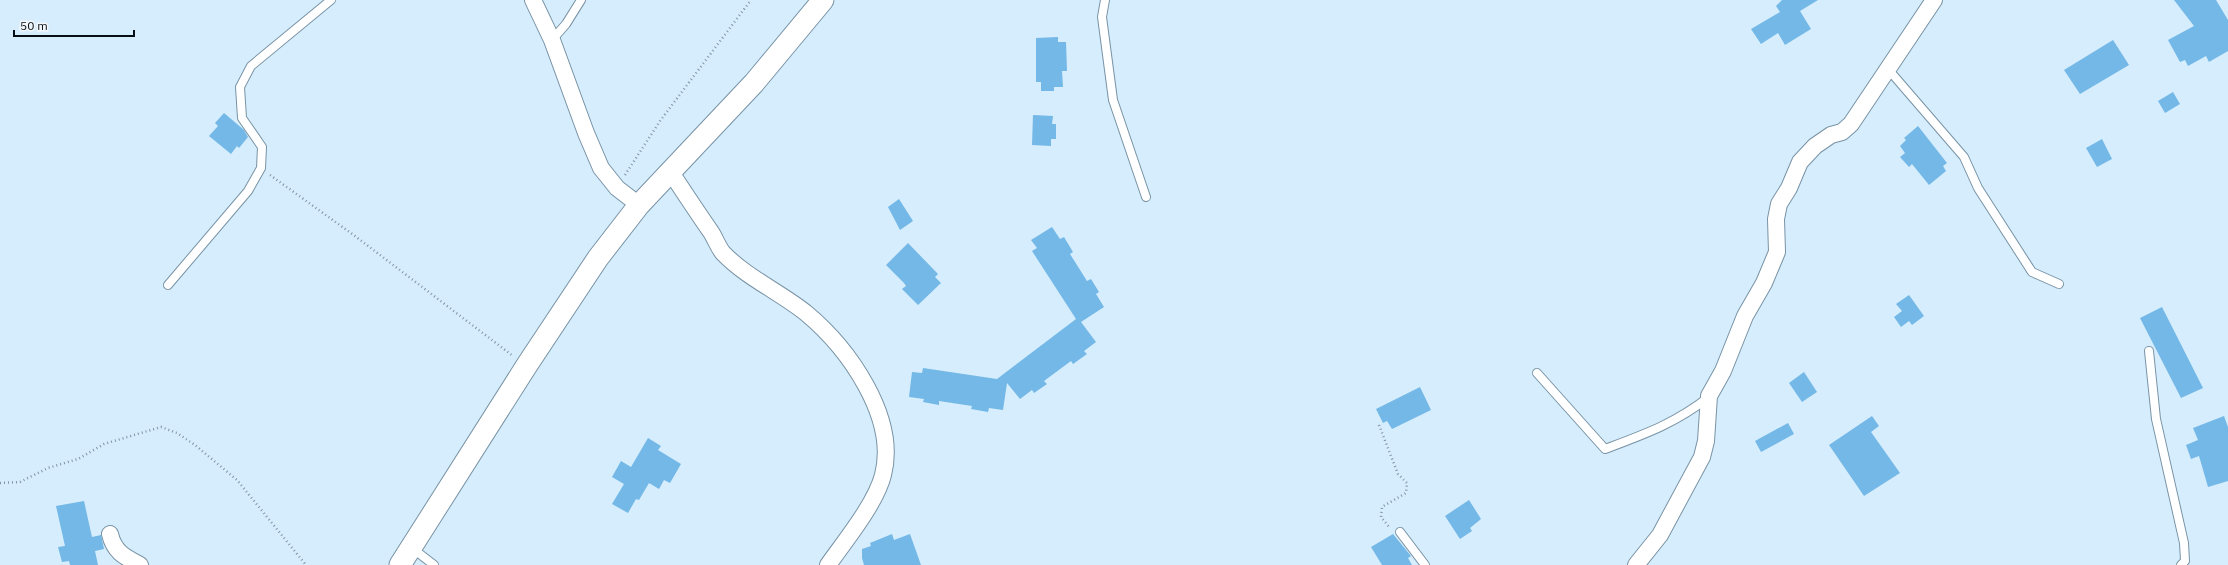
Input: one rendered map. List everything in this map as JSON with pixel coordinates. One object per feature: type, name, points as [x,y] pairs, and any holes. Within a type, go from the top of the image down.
[{"type":"street","points":[[533,0],[552,40],[586,133],[601,168],[617,188],[639,205]]},
{"type":"street","points":[[400,565],[527,365],[598,258],[639,205],[754,83],[823,0]]},
{"type":"street","points":[[1636,565],[1660,535],[1702,457],[1706,441],[1709,396],[1723,371],[1745,316],[1764,284],[1777,252],[1776,219],[1779,204],[1789,188],[1800,162],[1815,146],[1831,135],[1842,132],[1851,124],[1934,0]]},
{"type":"street","points":[[670,171],[722,251],[735,264],[805,312],[825,330],[854,364],[868,389],[879,415],[885,442],[886,460],[883,477],[855,528],[828,565]]},
{"type":"street","points":[[110,534],[119,554],[140,565]]},
{"type":"lane","points":[[168,285],[248,191],[261,168],[262,147],[242,118],[240,87],[251,66],[331,0]]},
{"type":"lane","points":[[552,40],[566,24],[581,0]]},
{"type":"lane","points":[[1105,0],[1102,17],[1113,100],[1146,197]]},
{"type":"lane","points":[[1888,69],[1964,157],[1978,188],[2032,272],[2059,284]]},
{"type":"lane","points":[[2149,351],[2156,419],[2184,543],[2186,560],[2181,565]]},
{"type":"lane","points":[[1537,373],[1605,449],[1660,429],[1693,409],[1709,396]]},
{"type":"lane","points":[[1400,532],[1425,565]]},
{"type":"lane","points":[[411,547],[434,565]]},
{"type":"path","points":[[617,188],[660,121],[751,0]]},
{"type":"path","points":[[261,168],[356,236],[495,344],[527,365]]},
{"type":"path","points":[[1379,425],[1398,474],[1407,483],[1406,493],[1382,507],[1381,517],[1388,527],[1400,532]]},
{"type":"path","points":[[0,483],[20,482],[48,468],[78,459],[110,442],[161,428],[177,433],[196,446],[237,480],[306,565]]},
{"type":"building","points":[[1782,0],[1818,0],[1800,11],[1811,29],[1785,45],[1778,33],[1761,44],[1751,29],[1780,12],[1776,6]]},
{"type":"building","points":[[2174,0],[2216,0],[2228,20],[2228,51],[2209,62],[2206,56],[2188,66],[2185,60],[2180,62],[2168,40],[2194,26]]},
{"type":"building","points":[[1058,37],[1058,42],[1066,42],[1067,71],[1062,71],[1063,87],[1054,87],[1054,91],[1041,91],[1041,82],[1036,82],[1036,38]]},
{"type":"building","points":[[2113,40],[2129,65],[2080,94],[2064,70]]},
{"type":"building","points":[[2173,92],[2180,104],[2165,113],[2158,101]]},
{"type":"building","points":[[224,113],[244,130],[248,137],[239,148],[237,146],[231,154],[209,136],[218,126],[215,123]]},
{"type":"building","points":[[1033,115],[1053,116],[1052,124],[1056,124],[1056,139],[1051,139],[1051,146],[1032,145]]},
{"type":"building","points":[[1918,126],[1947,163],[1943,166],[1946,171],[1929,185],[1912,164],[1909,167],[1900,157],[1905,153],[1900,146],[1906,140],[1904,138]]},
{"type":"building","points":[[2102,139],[2112,159],[2097,167],[2086,148]]},
{"type":"building","points":[[899,199],[913,221],[900,230],[888,207]]},
{"type":"building","points":[[1052,227],[1060,239],[1064,237],[1073,252],[1070,254],[1087,281],[1091,279],[1099,292],[1096,294],[1104,307],[1081,322],[1096,342],[1084,351],[1087,354],[1073,364],[1071,361],[1044,381],[1047,384],[1034,393],[1032,390],[1020,399],[1007,383],[1003,410],[989,408],[988,412],[971,409],[972,406],[939,401],[939,405],[923,402],[924,399],[909,397],[912,372],[922,373],[923,368],[997,379],[1076,319],[1032,251],[1037,248],[1031,240]]},
{"type":"building","points":[[908,243],[938,274],[935,277],[941,283],[918,305],[902,289],[906,286],[904,283],[886,265]]},
{"type":"building","points":[[1909,295],[1924,316],[1912,325],[1909,321],[1901,327],[1894,317],[1902,311],[1896,304]]},
{"type":"building","points":[[2162,307],[2203,388],[2181,398],[2140,318]]},
{"type":"building","points":[[1804,372],[1817,392],[1802,402],[1789,383]]},
{"type":"building","points":[[1420,387],[1431,410],[1392,429],[1387,421],[1383,423],[1376,409]]},
{"type":"building","points":[[1872,416],[1879,426],[1871,432],[1900,473],[1864,496],[1829,445]]},
{"type":"building","points":[[2224,416],[2228,427],[2228,481],[2208,487],[2199,456],[2191,459],[2186,445],[2198,440],[2193,428]]},
{"type":"building","points":[[1788,423],[1794,434],[1761,452],[1755,441]]},
{"type":"building","points":[[648,438],[661,446],[658,450],[681,464],[670,483],[664,480],[659,489],[649,483],[639,500],[636,499],[628,513],[612,504],[624,484],[612,477],[621,461],[631,467]]},
{"type":"building","points":[[1469,500],[1481,519],[1470,528],[1472,531],[1460,539],[1445,516]]},
{"type":"building","points":[[84,501],[92,537],[101,535],[104,549],[95,551],[98,565],[70,565],[69,561],[62,562],[58,547],[65,546],[56,506]]},
{"type":"building","points":[[892,534],[894,540],[910,534],[921,565],[864,565],[862,549],[871,546],[870,543]]},
{"type":"building","points":[[1393,534],[1411,556],[1408,558],[1412,565],[1382,565],[1371,547]]}]
